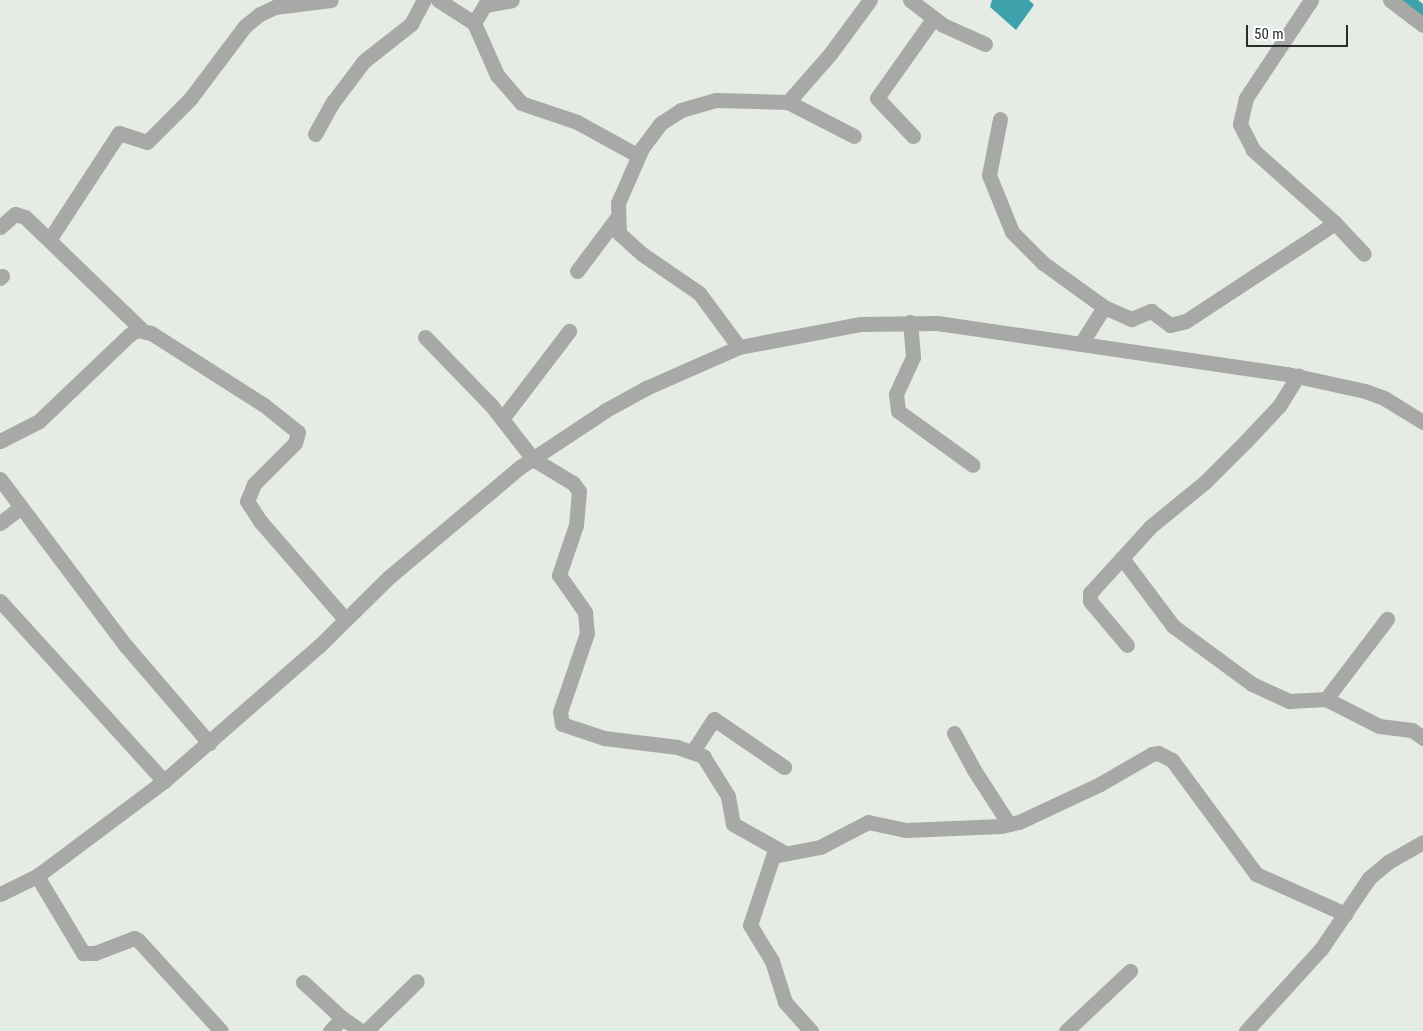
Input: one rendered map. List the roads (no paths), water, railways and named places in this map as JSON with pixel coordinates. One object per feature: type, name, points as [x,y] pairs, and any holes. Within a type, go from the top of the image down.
[{"type":"street","points":[[49,240],[119,133],[147,142],[190,99],[245,26],[260,14],[275,7],[331,0]]},
{"type":"street","points":[[315,134],[333,102],[364,61],[411,24],[424,0]]},
{"type":"street","points":[[438,0],[474,23],[497,75],[520,103],[577,122],[637,156]]},
{"type":"street","points":[[474,23],[485,5],[512,0]]},
{"type":"street","points":[[910,0],[933,18],[985,44]]},
{"type":"street","points":[[1312,0],[1246,98],[1240,124],[1253,150],[1335,223],[1364,254]]},
{"type":"street","points":[[1390,0],[1423,25]]},
{"type":"street","points":[[788,102],[867,1]]},
{"type":"street","points":[[913,136],[877,98],[933,18]]},
{"type":"street","points":[[739,347],[699,293],[625,242],[619,233],[616,219],[618,203],[637,156],[661,124],[681,110],[716,100],[788,102],[854,136]]},
{"type":"street","points":[[1000,119],[989,175],[1012,232],[1043,263],[1104,308],[1131,319],[1151,311],[1170,325],[1186,321],[1335,223]]},
{"type":"street","points":[[0,227],[6,213],[19,214],[25,218],[142,330],[264,405],[298,432],[295,443],[254,484],[247,501],[260,521],[345,619]]},
{"type":"street","points":[[577,271],[616,219]]},
{"type":"street","points":[[1082,342],[1104,308]]},
{"type":"street","points":[[910,322],[913,357],[896,394],[898,411],[973,465]]},
{"type":"street","points":[[0,894],[37,876],[90,840],[164,781],[209,743],[389,577],[533,459],[646,388],[739,347],[861,324],[910,322],[993,329],[1298,376],[1384,398],[1423,422]]},
{"type":"street","points":[[0,441],[39,421],[129,335],[142,330]]},
{"type":"street","points":[[502,419],[570,331]]},
{"type":"street","points":[[425,337],[502,419],[533,459],[572,483],[579,491],[580,500],[576,525],[559,575],[585,612],[587,633],[560,712],[562,724],[604,738],[693,751],[706,761],[728,796],[733,824],[783,852]]},
{"type":"street","points":[[1127,645],[1088,596],[1156,522],[1205,482],[1276,410],[1298,376]]},
{"type":"street","points":[[0,479],[126,646],[209,743]]},
{"type":"street","points":[[0,523],[21,507]]},
{"type":"street","points":[[1122,558],[1173,626],[1252,684],[1289,701],[1326,699],[1379,726],[1412,730],[1423,738]]},
{"type":"street","points":[[0,601],[164,781]]},
{"type":"street","points":[[1326,699],[1387,619]]},
{"type":"street","points":[[693,751],[714,719],[784,767]]},
{"type":"street","points":[[954,733],[974,770],[1009,824]]},
{"type":"street","points":[[811,1031],[784,1002],[772,961],[750,925],[770,861],[783,852],[820,847],[868,822],[906,830],[1009,824],[1030,818],[1158,753],[1172,760],[1256,874],[1345,914]]},
{"type":"street","points":[[1246,1031],[1321,949],[1379,868],[1423,842]]},
{"type":"street","points":[[37,876],[83,953],[95,953],[134,938],[138,940],[221,1031]]},
{"type":"street","points":[[1066,1031],[1130,971]]},
{"type":"street","points":[[366,1031],[417,981]]},
{"type":"street","points":[[303,982],[342,1018],[361,1031]]},
{"type":"street","points":[[330,1031],[342,1018]]},
{"type":"water","points":[[992,0],[1029,0],[1034,5],[1016,30],[990,7]]},
{"type":"waterway","points":[[1407,0],[1423,13]]}]
